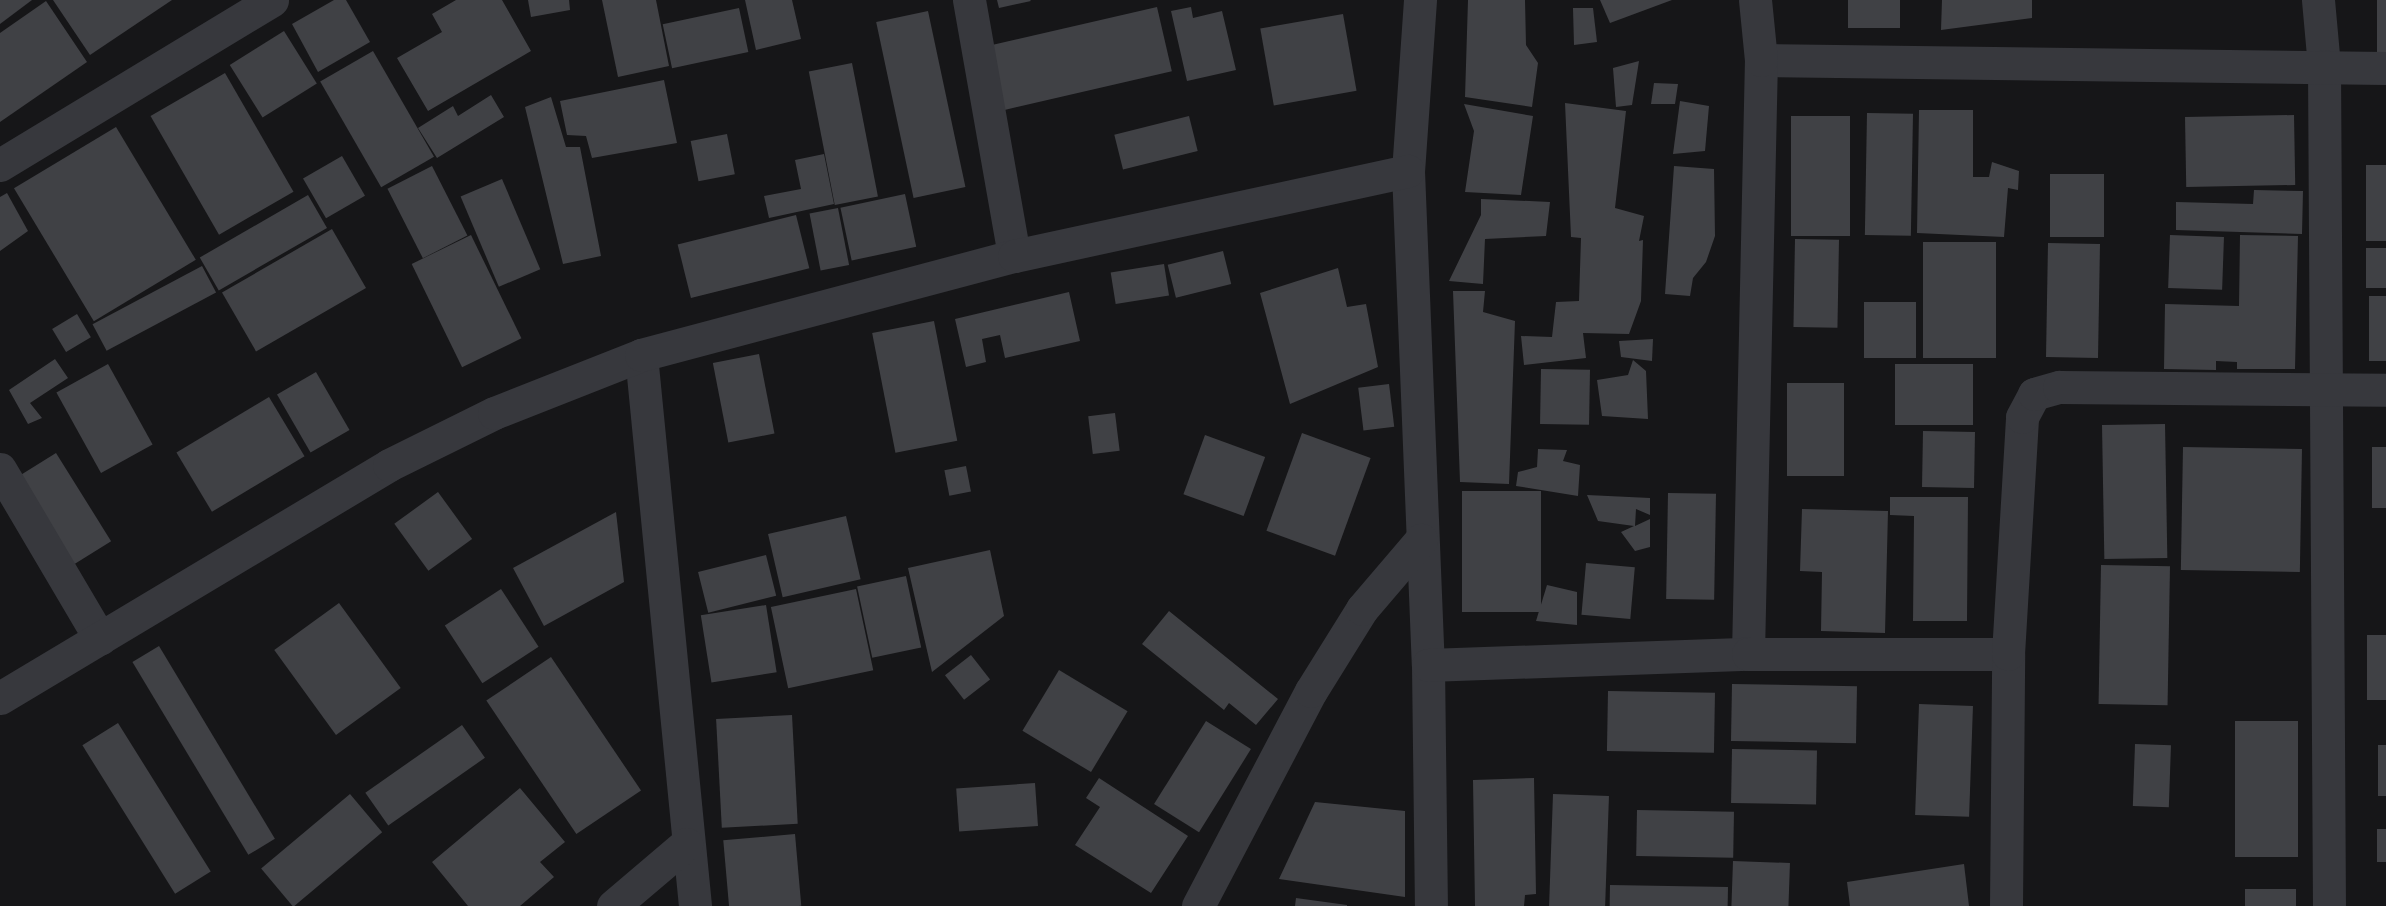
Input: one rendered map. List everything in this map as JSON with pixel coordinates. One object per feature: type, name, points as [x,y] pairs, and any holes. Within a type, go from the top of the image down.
[{"type":"street","points":[[0,165],[272,0]]},
{"type":"street","points":[[969,0],[1014,256]]},
{"type":"street","points":[[1420,0],[1408,171],[1421,540],[1428,665],[1431,906]]},
{"type":"street","points":[[1748,654],[1761,60],[1755,0]]},
{"type":"street","points":[[2318,0],[2324,66],[2329,906]]},
{"type":"street","points":[[1761,60],[2386,68]]},
{"type":"street","points":[[0,698],[389,465],[494,413],[641,355],[1014,256],[1408,171]]},
{"type":"street","points":[[641,355],[686,844],[694,906]]},
{"type":"street","points":[[2006,906],[2008,654],[2022,417],[2034,394],[2059,387],[2386,390]]},
{"type":"street","points":[[0,469],[100,639]]},
{"type":"street","points":[[1198,906],[1317,682],[1362,609],[1421,540]]},
{"type":"street","points":[[1428,665],[1748,654],[2008,654]]},
{"type":"street","points":[[613,906],[686,844]]},
{"type":"building","points":[[0,0],[32,0],[0,24]]},
{"type":"building","points":[[53,0],[172,0],[90,55]]},
{"type":"building","points":[[334,0],[346,0],[370,42],[318,72],[292,24]]},
{"type":"building","points":[[456,0],[502,0],[531,51],[428,111],[397,58],[442,32],[432,14]]},
{"type":"building","points":[[528,0],[569,0],[570,10],[531,17]]},
{"type":"building","points":[[602,0],[656,0],[669,66],[618,77]]},
{"type":"building","points":[[745,0],[792,0],[801,39],[756,50]]},
{"type":"building","points":[[997,0],[1030,0],[1031,1],[999,8]]},
{"type":"building","points":[[1468,0],[1525,0],[1526,45],[1538,63],[1532,107],[1465,97]]},
{"type":"building","points":[[1600,0],[1672,0],[1610,23]]},
{"type":"building","points":[[1848,0],[1900,0],[1900,28],[1848,28]]},
{"type":"building","points":[[1942,0],[2032,0],[2032,18],[1941,30]]},
{"type":"building","points":[[2377,0],[2386,0],[2386,59],[2377,59]]},
{"type":"building","points":[[46,1],[87,62],[0,122],[0,33]]},
{"type":"building","points":[[1157,7],[1172,71],[1000,111],[986,47]]},
{"type":"building","points":[[1191,7],[1193,18],[1222,11],[1236,70],[1187,81],[1171,11]]},
{"type":"building","points":[[739,8],[748,52],[672,68],[663,24]]},
{"type":"building","points":[[1573,8],[1593,8],[1597,42],[1574,45]]},
{"type":"building","points":[[928,11],[965,187],[914,198],[876,22]]},
{"type":"building","points":[[1343,14],[1357,91],[1274,105],[1260,29]]},
{"type":"building","points":[[284,31],[317,84],[263,117],[230,65]]},
{"type":"building","points":[[373,51],[434,157],[381,187],[320,82]]},
{"type":"building","points":[[1639,61],[1632,105],[1616,107],[1613,68]]},
{"type":"building","points":[[852,63],[878,197],[835,205],[809,71]]},
{"type":"building","points":[[225,73],[294,192],[219,235],[151,116]]},
{"type":"building","points":[[664,80],[677,143],[592,158],[586,136],[567,135],[560,101]]},
{"type":"building","points":[[1654,83],[1678,84],[1675,104],[1651,104]]},
{"type":"building","points":[[491,95],[504,117],[437,158],[418,128],[453,106],[458,116]]},
{"type":"building","points":[[551,97],[566,147],[580,147],[601,256],[563,264],[525,107]]},
{"type":"building","points":[[1680,101],[1709,106],[1705,151],[1673,154]]},
{"type":"building","points":[[1565,103],[1626,111],[1615,208],[1644,216],[1639,241],[1643,240],[1641,301],[1629,334],[1583,333],[1586,358],[1524,365],[1521,336],[1552,337],[1556,302],[1579,301],[1581,238],[1571,237]]},
{"type":"building","points":[[1464,104],[1533,116],[1521,195],[1465,192],[1474,131]]},
{"type":"building","points":[[1919,110],[1973,110],[1973,177],[1989,177],[1992,162],[2019,171],[2018,190],[2008,188],[2004,237],[1917,233]]},
{"type":"building","points":[[1867,113],[1913,114],[1911,236],[1865,235]]},
{"type":"building","points":[[2294,115],[2295,185],[2186,187],[2185,117]]},
{"type":"building","points":[[1189,116],[1198,151],[1123,170],[1114,135]]},
{"type":"building","points":[[1791,116],[1850,116],[1850,236],[1791,236]]},
{"type":"building","points":[[116,127],[196,260],[94,321],[14,188]]},
{"type":"building","points":[[727,134],[735,174],[699,181],[691,141]]},
{"type":"building","points":[[824,154],[834,204],[769,218],[764,196],[801,189],[795,160]]},
{"type":"building","points":[[342,156],[365,196],[326,218],[303,178]]},
{"type":"building","points":[[2366,165],[2386,165],[2386,241],[2366,241]]},
{"type":"building","points":[[432,166],[467,235],[423,258],[387,189]]},
{"type":"building","points":[[1674,166],[1714,169],[1715,236],[1706,262],[1693,278],[1690,296],[1665,294]]},
{"type":"building","points":[[2050,174],[2104,174],[2104,237],[2050,237]]},
{"type":"building","points":[[502,179],[540,269],[499,287],[461,197]]},
{"type":"building","points":[[2254,190],[2303,191],[2302,234],[2176,230],[2176,202],[2253,204]]},
{"type":"building","points":[[7,193],[28,231],[0,251],[0,197]]},
{"type":"building","points":[[905,194],[916,247],[852,261],[840,208]]},
{"type":"building","points":[[308,195],[327,228],[219,290],[200,258]]},
{"type":"building","points":[[1481,199],[1550,202],[1546,236],[1485,239],[1483,284],[1449,281],[1481,215]]},
{"type":"building","points":[[838,208],[849,265],[821,270],[810,214]]},
{"type":"building","points":[[796,215],[809,268],[691,298],[678,245]]},
{"type":"building","points":[[332,229],[366,288],[256,351],[222,292]]},
{"type":"building","points":[[471,235],[521,338],[462,367],[412,264]]},
{"type":"building","points":[[2170,235],[2224,237],[2222,290],[2168,288]]},
{"type":"building","points":[[2240,235],[2298,236],[2295,369],[2237,369],[2237,362],[2216,361],[2216,370],[2164,369],[2165,304],[2239,306]]},
{"type":"building","points":[[1795,239],[1839,240],[1837,328],[1793,327]]},
{"type":"building","points":[[1923,242],[1996,242],[1996,358],[1923,358]]},
{"type":"building","points":[[2048,243],[2100,244],[2098,358],[2046,357]]},
{"type":"building","points":[[2366,248],[2386,248],[2386,288],[2366,288]]},
{"type":"building","points":[[1223,251],[1231,284],[1176,298],[1168,265]]},
{"type":"building","points":[[1164,264],[1169,296],[1116,304],[1111,272]]},
{"type":"building","points":[[202,266],[216,292],[107,351],[93,324]]},
{"type":"building","points":[[1338,268],[1347,307],[1366,304],[1378,367],[1290,404],[1260,293]]},
{"type":"building","points":[[1453,291],[1485,291],[1483,312],[1515,321],[1509,484],[1460,482]]},
{"type":"building","points":[[1069,292],[1080,341],[1005,358],[1000,335],[982,339],[986,362],[966,367],[955,319]]},
{"type":"building","points":[[2369,296],[2386,296],[2386,361],[2369,361]]},
{"type":"building","points":[[1864,302],[1916,302],[1916,358],[1864,358]]},
{"type":"building","points":[[77,314],[91,337],[66,352],[52,329]]},
{"type":"building","points":[[934,321],[957,441],[895,453],[872,333]]},
{"type":"building","points":[[1653,339],[1652,361],[1621,357],[1619,341]]},
{"type":"building","points":[[759,354],[774,434],[728,442],[713,363]]},
{"type":"building","points":[[55,359],[68,378],[30,403],[42,418],[28,424],[9,390]]},
{"type":"building","points":[[1633,360],[1646,371],[1648,419],[1602,416],[1597,380],[1628,375]]},
{"type":"building","points":[[108,364],[153,444],[101,473],[56,393]]},
{"type":"building","points":[[1895,364],[1973,364],[1973,425],[1895,425]]},
{"type":"building","points":[[1541,369],[1590,370],[1589,425],[1540,424]]},
{"type":"building","points":[[316,372],[350,430],[311,453],[277,394]]},
{"type":"building","points":[[1787,383],[1844,383],[1844,476],[1787,476]]},
{"type":"building","points":[[1389,384],[1394,427],[1363,430],[1358,388]]},
{"type":"building","points":[[269,397],[305,456],[212,512],[176,453]]},
{"type":"building","points":[[1115,413],[1120,451],[1093,454],[1088,416]]},
{"type":"building","points":[[2165,424],[2167,558],[2104,559],[2102,425]]},
{"type":"building","points":[[1923,431],[1975,432],[1974,488],[1922,487]]},
{"type":"building","points":[[1302,433],[1371,458],[1335,556],[1266,531]]},
{"type":"building","points":[[1205,435],[1265,457],[1244,516],[1183,494]]},
{"type":"building","points":[[2183,447],[2302,449],[2300,572],[2181,570]]},
{"type":"building","points":[[2372,447],[2386,447],[2386,508],[2372,508]]},
{"type":"building","points":[[1538,449],[1567,450],[1563,461],[1580,465],[1578,496],[1516,486],[1518,472],[1537,467]]},
{"type":"building","points":[[56,453],[111,541],[73,565],[18,477]]},
{"type":"building","points":[[966,466],[971,492],[949,496],[944,470]]},
{"type":"building","points":[[1462,491],[1541,491],[1541,612],[1462,612]]},
{"type":"building","points":[[438,492],[472,539],[428,571],[394,524]]},
{"type":"building","points":[[1668,493],[1716,494],[1714,600],[1666,599]]},
{"type":"building","points":[[1587,495],[1650,498],[1650,515],[1636,509],[1635,526],[1650,519],[1650,547],[1635,551],[1621,532],[1634,526],[1598,521]]},
{"type":"building","points":[[1890,497],[1968,497],[1967,621],[1913,621],[1914,516],[1890,515]]},
{"type":"building","points":[[1802,509],[1888,511],[1885,633],[1821,631],[1822,572],[1800,571]]},
{"type":"building","points":[[616,512],[624,582],[544,626],[513,568]]},
{"type":"building","points":[[846,516],[861,579],[783,597],[768,534]]},
{"type":"building","points":[[990,550],[1004,616],[932,672],[908,568]]},
{"type":"building","points":[[766,555],[776,596],[708,613],[698,572]]},
{"type":"building","points":[[1586,563],[1635,567],[1630,619],[1581,615]]},
{"type":"building","points":[[2101,565],[2170,566],[2168,705],[2099,704]]},
{"type":"building","points":[[906,576],[921,647],[872,658],[857,586]]},
{"type":"building","points":[[1547,585],[1577,592],[1577,625],[1536,621]]},
{"type":"building","points":[[501,589],[539,647],[482,683],[445,625]]},
{"type":"building","points":[[856,589],[873,670],[788,688],[771,607]]},
{"type":"building","points":[[339,603],[401,688],[336,735],[274,650]]},
{"type":"building","points":[[766,605],[777,672],[711,682],[701,615]]},
{"type":"building","points":[[1169,611],[1278,699],[1256,725],[1229,703],[1224,710],[1142,644]]},
{"type":"building","points":[[2367,635],[2386,635],[2386,700],[2367,700]]},
{"type":"building","points":[[159,646],[275,839],[248,855],[132,662]]},
{"type":"building","points":[[971,655],[990,679],[964,700],[945,675]]},
{"type":"building","points":[[551,657],[641,790],[576,834],[486,701]]},
{"type":"building","points":[[1059,670],[1128,711],[1091,772],[1022,731]]},
{"type":"building","points":[[1732,684],[1857,686],[1856,743],[1731,741]]},
{"type":"building","points":[[1608,691],[1715,693],[1714,753],[1607,751]]},
{"type":"building","points":[[1919,704],[1973,706],[1969,817],[1915,815]]},
{"type":"building","points":[[792,715],[798,824],[722,828],[716,719]]},
{"type":"building","points":[[1206,721],[1251,749],[1199,832],[1154,804]]},
{"type":"building","points":[[2235,721],[2298,721],[2298,857],[2235,857]]},
{"type":"building","points":[[118,723],[211,871],[175,894],[82,745]]},
{"type":"building","points":[[462,725],[485,758],[388,825],[365,793]]},
{"type":"building","points":[[2135,744],[2171,745],[2169,807],[2133,806]]},
{"type":"building","points":[[2378,745],[2386,745],[2386,796],[2378,796]]},
{"type":"building","points":[[1732,749],[1817,750],[1816,804],[1731,803]]},
{"type":"building","points":[[1099,778],[1188,836],[1151,893],[1075,845],[1100,807],[1086,798]]},
{"type":"building","points":[[1534,778],[1536,894],[1525,895],[1524,906],[1475,906],[1473,780]]},
{"type":"building","points":[[1035,783],[1038,826],[959,831],[956,789]]},
{"type":"building","points":[[520,788],[565,842],[540,862],[554,877],[520,906],[468,906],[432,862]]},
{"type":"building","points":[[350,794],[382,832],[294,906],[261,869]]},
{"type":"building","points":[[1553,794],[1609,796],[1605,906],[1549,906]]},
{"type":"building","points":[[1315,802],[1405,811],[1405,897],[1279,879]]},
{"type":"building","points":[[1637,810],[1734,812],[1733,858],[1636,856]]},
{"type":"building","points":[[2377,829],[2386,829],[2386,862],[2377,862]]},
{"type":"building","points":[[795,834],[801,906],[729,906],[723,840]]},
{"type":"building","points":[[1733,861],[1790,863],[1788,906],[1731,906]]},
{"type":"building","points":[[1964,864],[1969,906],[1850,906],[1847,882]]},
{"type":"building","points":[[1610,885],[1728,887],[1728,906],[1610,906]]},
{"type":"building","points":[[2245,889],[2296,889],[2296,906],[2245,906]]},
{"type":"building","points":[[1296,898],[1347,905],[1347,906],[1295,906]]}]
